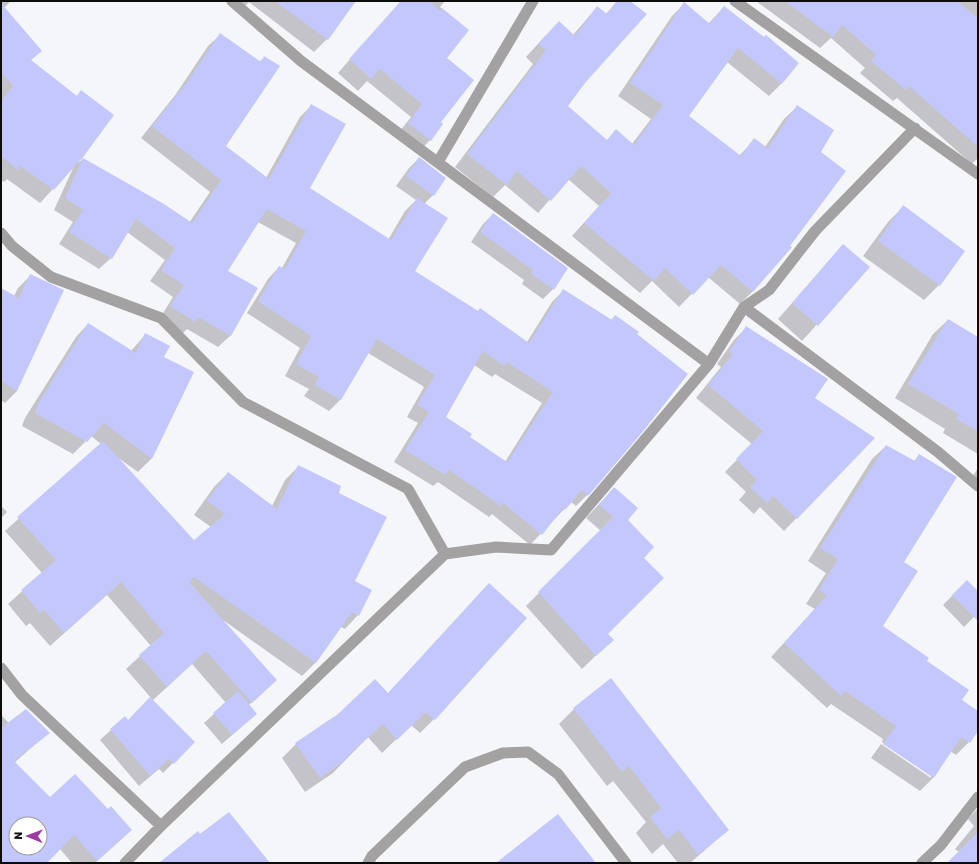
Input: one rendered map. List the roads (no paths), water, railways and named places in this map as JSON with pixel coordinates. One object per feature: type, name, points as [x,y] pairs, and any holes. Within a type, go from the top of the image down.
[{"type":"street","points":[[232,1],[301,61],[709,364]]},
{"type":"street","points":[[438,162],[532,1]]},
{"type":"street","points":[[735,1],[978,174]]},
{"type":"street","points":[[125,863],[160,826],[445,554],[496,547],[551,550],[709,364],[744,307],[769,290],[815,231],[915,128]]},
{"type":"street","points":[[1,233],[12,246],[51,277],[161,318],[243,402],[408,489],[445,554]]},
{"type":"street","points":[[744,307],[938,452],[978,486]]},
{"type":"street","points":[[1,668],[22,696],[160,826]]},
{"type":"street","points":[[368,863],[372,856],[465,767],[503,753],[528,752],[558,774],[626,863]]},
{"type":"street","points":[[922,863],[941,845],[978,797]]}]
